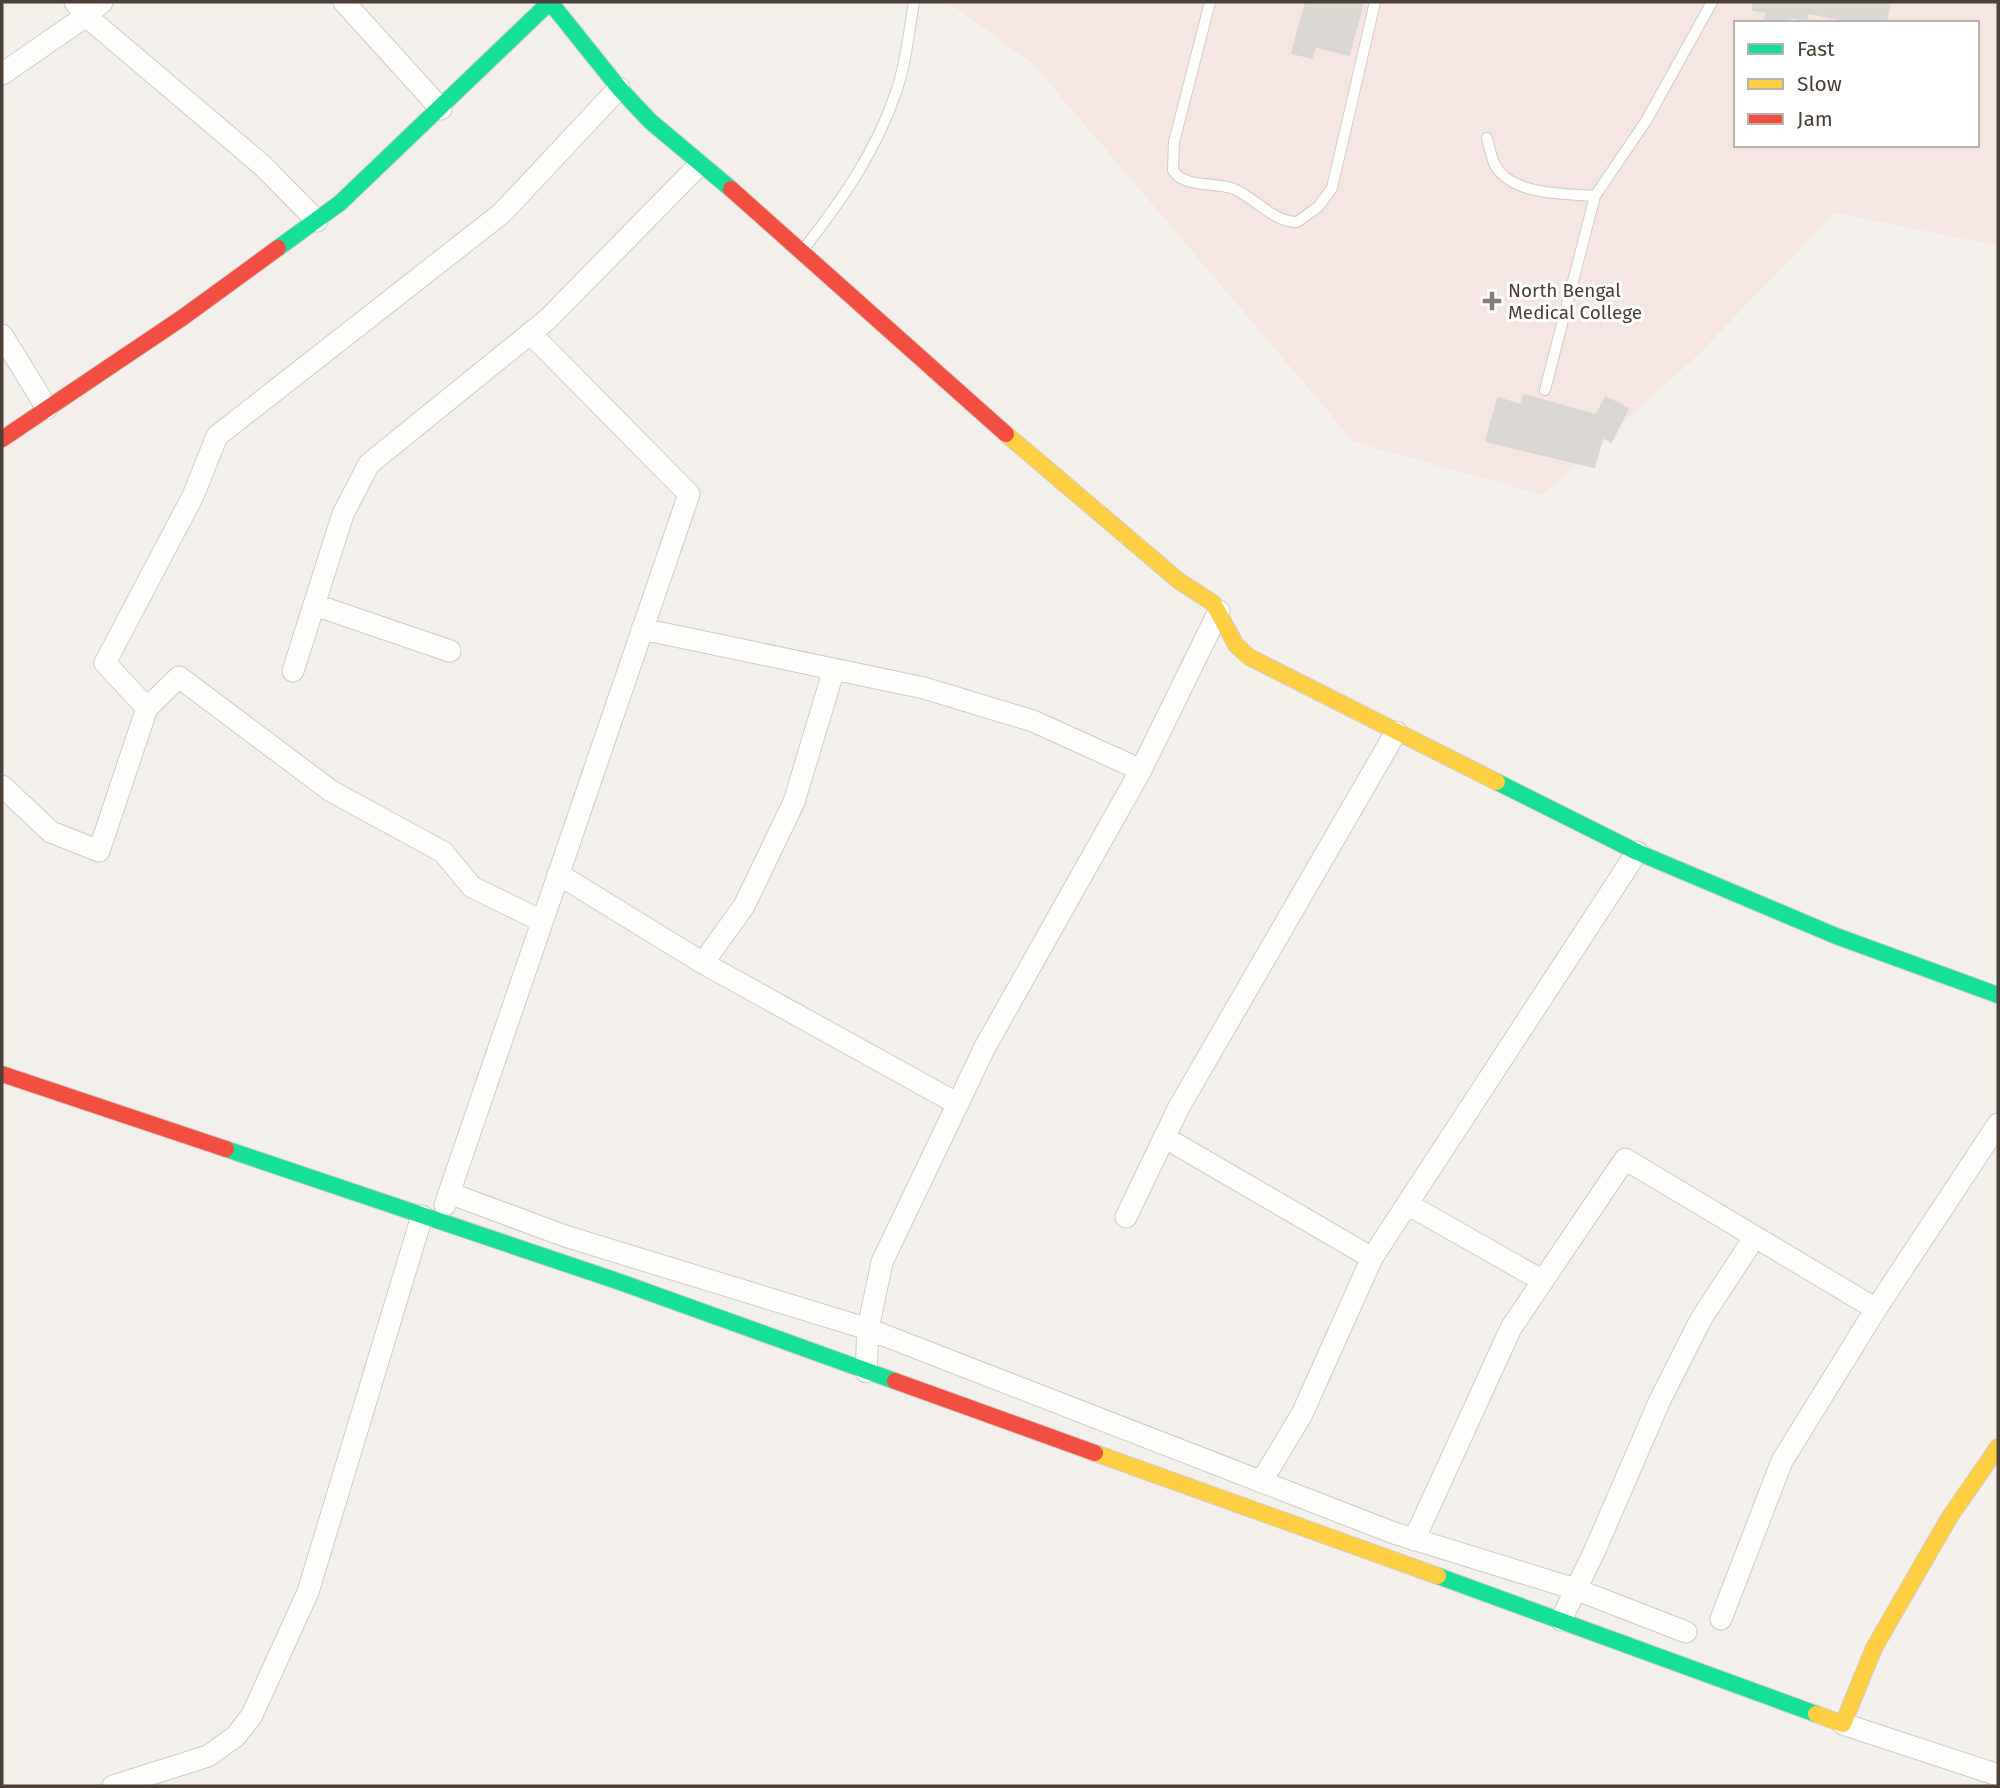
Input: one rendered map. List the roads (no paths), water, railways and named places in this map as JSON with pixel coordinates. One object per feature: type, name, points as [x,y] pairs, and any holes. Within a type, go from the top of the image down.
[{"type":"street","points":[[2,74],[80,9],[102,2]]},
{"type":"street","points":[[344,2],[441,110]]},
{"type":"street","points":[[2,439],[182,318],[340,203],[441,110],[550,2],[619,88],[699,165],[1074,495],[1219,611],[1236,645],[1248,657],[1637,852],[1836,936],[1998,995]]},
{"type":"street","points":[[80,9],[263,166],[317,221]]},
{"type":"street","points":[[147,708],[105,663],[193,496],[217,436],[502,213],[619,88]]},
{"type":"street","points":[[293,671],[342,514],[369,464],[530,333],[699,165]]},
{"type":"street","points":[[113,1786],[208,1756],[236,1736],[252,1715],[308,1592],[431,1219],[449,1193],[689,494],[530,333]]},
{"type":"street","points":[[2,335],[47,408]]},
{"type":"street","points":[[315,605],[450,651]]},
{"type":"street","points":[[866,1372],[868,1329],[882,1262],[985,1047],[1141,770],[1219,611]]},
{"type":"street","points":[[642,629],[924,688],[1033,721],[1141,770]]},
{"type":"street","points":[[703,963],[744,906],[794,802],[834,669]]},
{"type":"street","points":[[2,786],[51,832],[99,851],[147,708],[179,677],[331,791],[443,852],[472,887],[542,921]]},
{"type":"street","points":[[1126,1217],[1164,1137],[1396,732]]},
{"type":"street","points":[[1261,1482],[1302,1414],[1372,1258],[1637,852]]},
{"type":"street","points":[[558,874],[703,963],[958,1104]]},
{"type":"street","points":[[2,1074],[620,1283],[1561,1620],[1843,1724],[1998,1775]]},
{"type":"street","points":[[1721,1619],[1782,1461],[1876,1309],[1998,1124]]},
{"type":"street","points":[[1164,1137],[1372,1258]]},
{"type":"street","points":[[1414,1540],[1511,1328],[1625,1159],[1876,1309]]},
{"type":"street","points":[[449,1193],[565,1236],[868,1329],[1414,1540],[1575,1589],[1686,1632]]},
{"type":"street","points":[[1409,1205],[1543,1281]]},
{"type":"street","points":[[1561,1620],[1595,1550],[1660,1400],[1701,1319],[1754,1238]]},
{"type":"street","points":[[1843,1724],[1874,1647],[1949,1518],[1994,1460]]},
{"type":"lane","points":[[801,252],[857,178],[877,141],[897,90],[914,2]]},
{"type":"lane","points":[[1210,2],[1174,142],[1173,170],[1184,181],[1214,183],[1235,189],[1279,220],[1297,222],[1318,207],[1332,188],[1375,2]]},
{"type":"lane","points":[[1545,390],[1595,196],[1646,121],[1712,2]]},
{"type":"lane","points":[[1487,138],[1500,173],[1515,183],[1539,190],[1595,196]]},
{"type":"place","name":"North Bengal Medical College","points":[[1492,301]]}]
